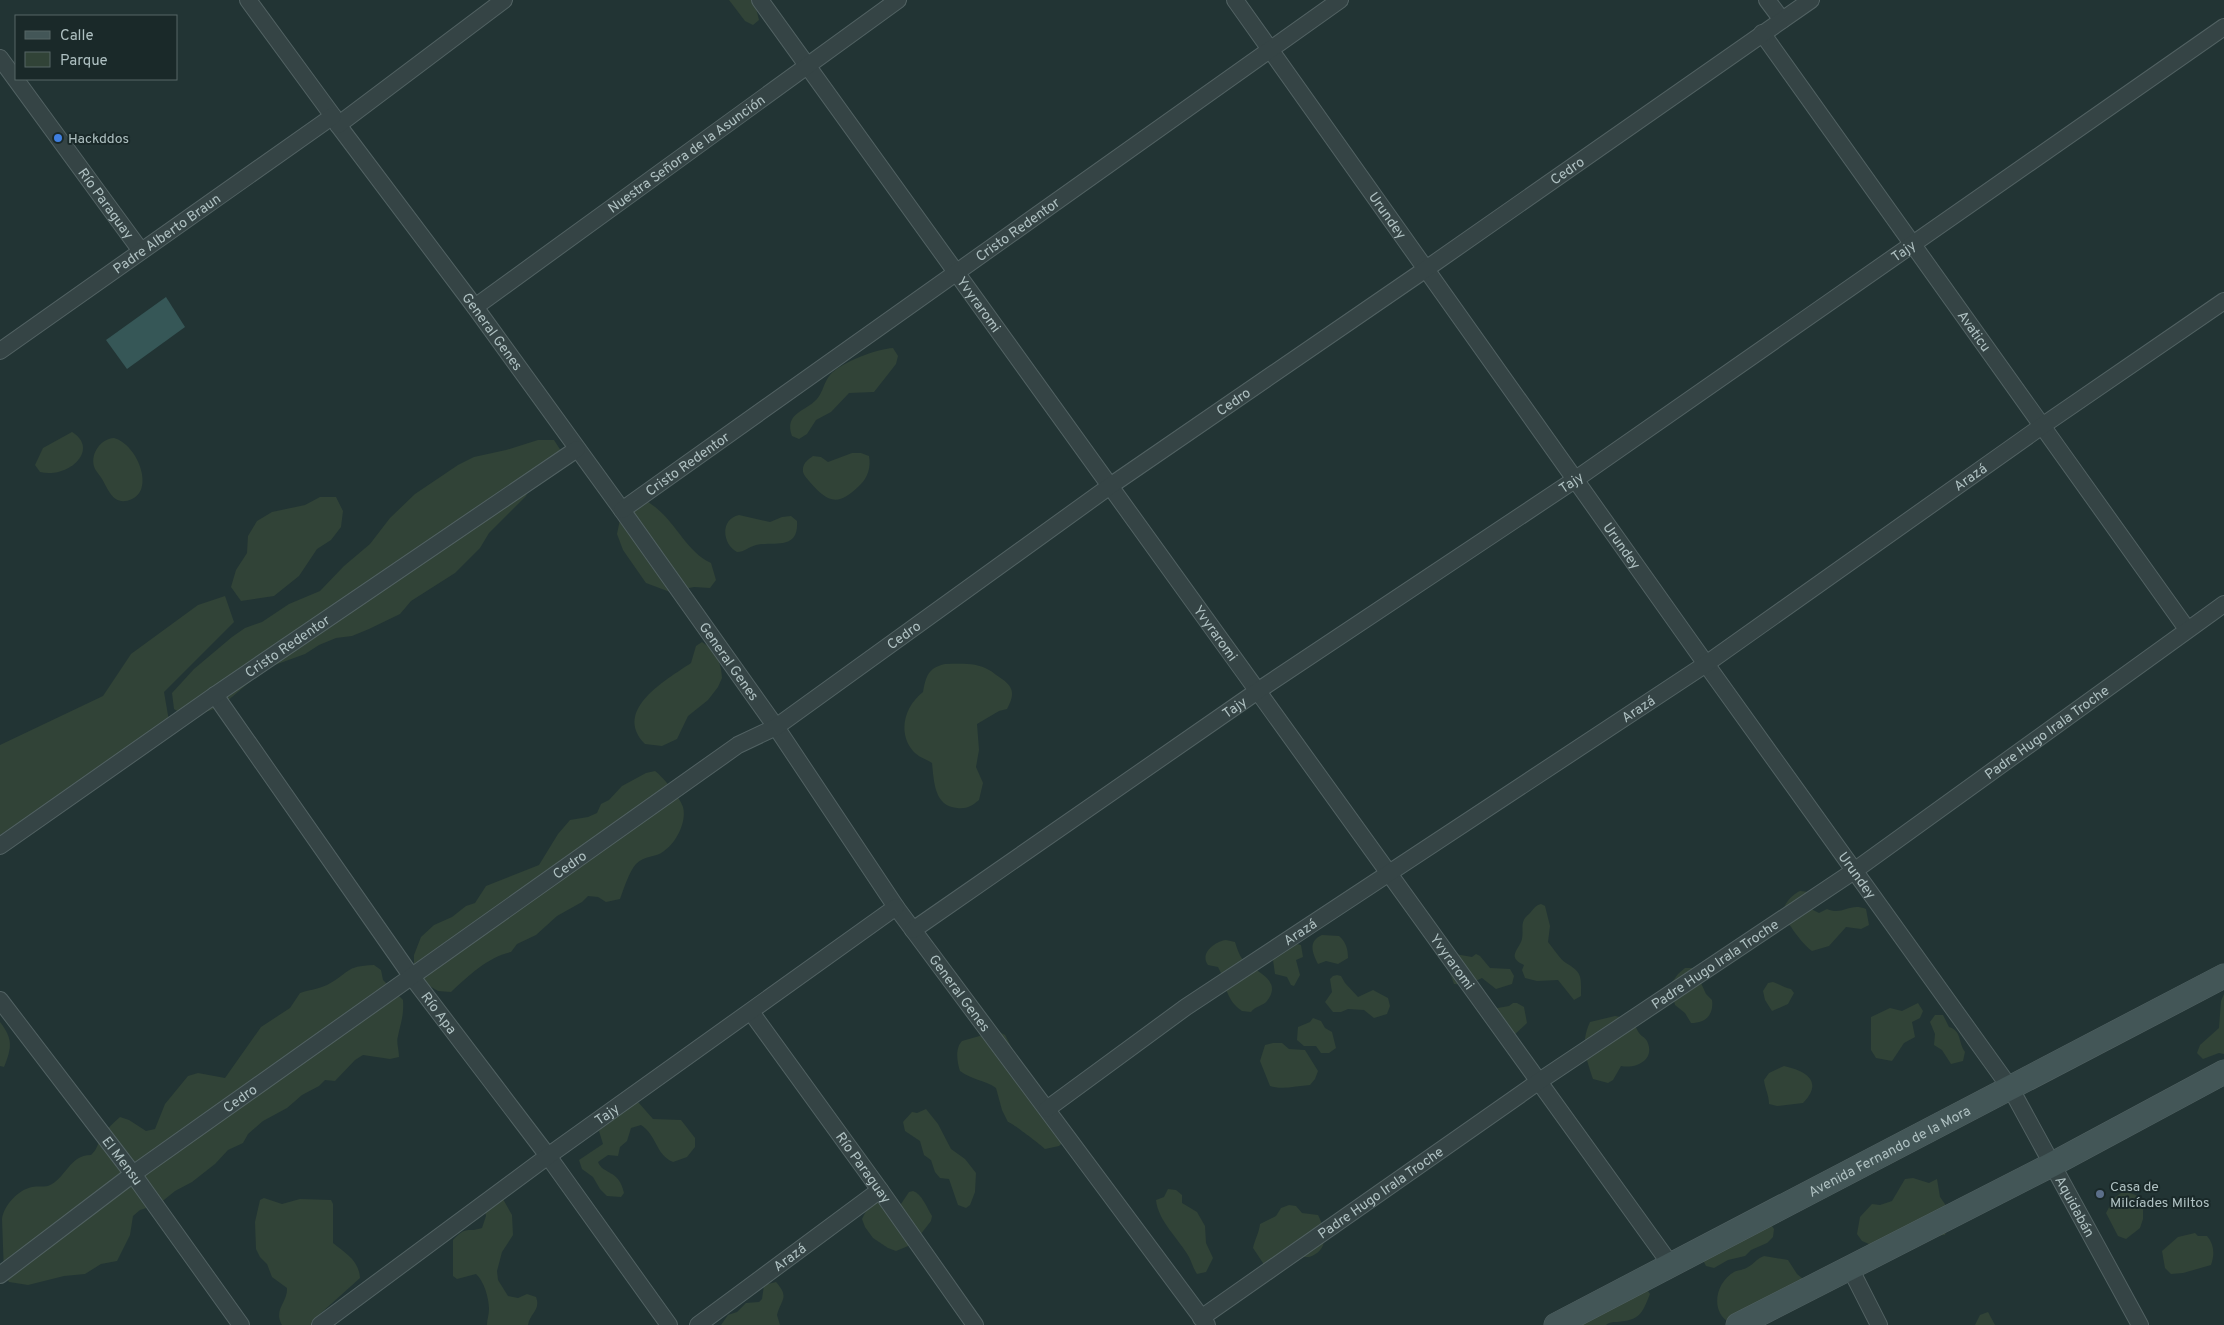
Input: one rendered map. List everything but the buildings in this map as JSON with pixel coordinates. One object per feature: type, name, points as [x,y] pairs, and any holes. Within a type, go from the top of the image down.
[{"type":"main road","name":"Avenida Fernando de la Mora","points":[[1556,1325],[2011,1089],[2224,976]]},
{"type":"main road","points":[[1738,1325],[2052,1164],[2224,1072]]},
{"type":"street","name":"General Genes","points":[[248,0],[335,121],[475,307],[622,510],[776,727],[896,907],[1204,1321]]},
{"type":"street","name":"Padre Alberto Braun","points":[[0,351],[141,251],[335,121],[504,0]]},
{"type":"street","name":"Yvyraromi","points":[[760,0],[1672,1266]]},
{"type":"street","name":"Nuestra Señora de la Asunción","points":[[475,307],[898,0]]},
{"type":"street","name":"Urundey","points":[[1235,0],[1706,664],[2011,1089]]},
{"type":"street","name":"Cristo Redentor","points":[[622,510],[1340,0]]},
{"type":"street","points":[[1767,0],[1782,20]]},
{"type":"street","name":"Cedro","points":[[0,1275],[133,1174],[738,745],[776,727],[1110,486],[1426,269],[1811,0]]},
{"type":"street","name":"Tajy","points":[[913,930],[1258,690],[1576,479],[2224,27]]},
{"type":"street","name":"Avaticu","points":[[1762,33],[2187,629]]},
{"type":"street","name":"Río Paraguay","points":[[0,58],[15,79]]},
{"type":"street","name":"Río Paraguay","points":[[16,80],[141,251]]},
{"type":"street","name":"Arazá","points":[[1047,1108],[1186,1007],[1389,875],[1706,664],[2042,426],[2224,301]]},
{"type":"street","name":"Cristo Redentor","points":[[0,846],[215,695],[577,449]]},
{"type":"street","name":"Padre Hugo Irala Troche","points":[[1204,1321],[1538,1082],[1854,870],[2224,604]]},
{"type":"street","name":"Río Apa","points":[[215,695],[412,977],[548,1156],[668,1325]]},
{"type":"street","name":"Tajy","points":[[320,1325],[548,1156],[896,907]]},
{"type":"street","name":"El Mensu","points":[[0,1000],[133,1174],[241,1325]]},
{"type":"street","name":"Río Paraguay","points":[[751,1012],[976,1325]]},
{"type":"street","name":"Aquidabán","points":[[2011,1089],[2140,1325]]},
{"type":"street","name":"Arazá","points":[[698,1325],[880,1190]]},
{"type":"street","points":[[1850,1268],[1879,1325]]},
{"type":"green space","points":[[729,0],[754,0],[759,20],[753,25],[745,21]]},
{"type":"green space","points":[[893,348],[898,356],[896,364],[874,392],[849,393],[831,412],[816,420],[807,434],[799,439],[792,436],[790,428],[793,418],[817,399],[828,378],[835,370],[860,357]]},
{"type":"green space","points":[[72,432],[80,439],[83,446],[82,454],[77,461],[61,471],[51,473],[40,472],[35,465],[43,448]]},
{"type":"green space","points":[[114,438],[122,442],[136,457],[142,477],[142,486],[139,494],[126,501],[113,497],[95,469],[94,464],[93,458],[100,445],[104,441]]},
{"type":"green space","points":[[538,440],[554,440],[563,454],[533,481],[526,496],[489,533],[480,548],[455,573],[411,601],[400,614],[352,636],[336,638],[319,645],[305,654],[272,666],[258,675],[220,707],[188,718],[174,709],[172,693],[194,669],[245,628],[262,622],[289,604],[320,591],[344,566],[370,544],[390,518],[415,494],[458,465],[474,457]]},
{"type":"green space","points":[[852,453],[861,453],[869,456],[869,468],[863,482],[845,497],[833,500],[828,498],[804,474],[804,464],[813,456],[821,457],[828,462]]},
{"type":"green space","points":[[320,497],[336,497],[343,511],[341,527],[331,540],[317,549],[299,576],[274,596],[241,601],[231,587],[236,570],[247,553],[248,536],[257,521],[272,512],[305,505]]},
{"type":"green space","points":[[643,499],[663,514],[693,550],[711,563],[716,580],[710,588],[694,587],[670,592],[646,583],[623,550],[617,534],[622,510]]},
{"type":"green space","points":[[739,515],[770,522],[782,517],[791,516],[797,521],[797,530],[790,541],[756,545],[737,552],[728,543],[725,532],[729,521]]},
{"type":"green space","points":[[225,596],[234,622],[164,692],[169,721],[0,835],[0,745],[103,696],[131,654],[198,605]]},
{"type":"green space","points":[[702,642],[716,652],[722,678],[718,687],[708,700],[688,716],[677,739],[662,746],[645,744],[636,731],[635,719],[638,708],[657,687],[691,663],[696,646]]},
{"type":"green space","points":[[945,664],[967,664],[984,667],[1006,682],[1012,692],[1007,709],[999,711],[977,724],[979,750],[976,767],[983,783],[979,800],[964,808],[949,806],[944,803],[935,785],[932,763],[913,751],[905,736],[905,720],[912,704],[923,692],[925,681],[931,670]]},
{"type":"green space","points":[[655,771],[671,788],[683,807],[682,825],[673,843],[661,853],[639,861],[633,867],[620,899],[606,902],[598,897],[588,896],[582,902],[557,916],[536,935],[517,944],[511,952],[486,963],[451,992],[438,991],[423,982],[414,965],[414,955],[421,937],[434,925],[452,917],[466,906],[475,903],[486,886],[539,865],[558,834],[570,820],[588,817],[597,813],[601,804],[609,800],[622,786],[646,773]]},
{"type":"green space","points":[[1800,891],[1809,892],[1811,909],[1819,913],[1827,909],[1837,911],[1860,907],[1866,909],[1869,925],[1861,929],[1846,927],[1829,946],[1812,951],[1800,939],[1783,916],[1786,903]]},
{"type":"green space","points":[[1541,904],[1545,906],[1550,926],[1548,942],[1561,959],[1576,970],[1580,976],[1581,996],[1574,1000],[1558,980],[1537,981],[1525,978],[1522,970],[1524,965],[1516,959],[1515,953],[1522,939],[1524,920],[1535,907]]},
{"type":"green space","points":[[1322,935],[1339,936],[1346,946],[1348,958],[1338,964],[1326,961],[1318,964],[1312,947],[1315,940]]},
{"type":"green space","points":[[1226,940],[1235,942],[1243,960],[1270,981],[1272,987],[1267,1001],[1251,1012],[1242,1011],[1234,1004],[1227,991],[1223,988],[1221,973],[1218,967],[1208,965],[1206,961],[1207,952],[1210,948]]},
{"type":"green space","points":[[1297,944],[1301,945],[1303,957],[1296,960],[1300,975],[1294,986],[1291,985],[1287,977],[1275,974],[1273,960],[1284,948]]},
{"type":"green space","points":[[1455,954],[1472,957],[1476,954],[1490,968],[1510,969],[1514,976],[1512,984],[1496,989],[1482,978],[1467,985],[1454,984],[1448,968]]},
{"type":"green space","points":[[374,965],[381,970],[383,980],[403,1000],[403,1014],[397,1038],[399,1057],[390,1059],[363,1055],[355,1060],[335,1081],[325,1080],[319,1086],[302,1095],[287,1108],[263,1121],[248,1134],[243,1143],[228,1150],[215,1164],[192,1182],[175,1191],[159,1204],[140,1210],[133,1216],[130,1235],[117,1261],[101,1264],[85,1274],[64,1276],[28,1285],[9,1282],[4,1274],[2,1219],[12,1199],[22,1191],[32,1187],[48,1186],[54,1183],[72,1163],[84,1156],[91,1155],[105,1132],[120,1117],[129,1120],[146,1131],[155,1129],[165,1104],[188,1076],[198,1073],[225,1078],[261,1027],[290,1008],[300,993],[321,988],[357,967]]},
{"type":"green space","points":[[1685,968],[1694,968],[1706,994],[1712,1000],[1710,1014],[1701,1022],[1691,1023],[1685,1013],[1675,1005],[1670,985]]},
{"type":"green space","points":[[1337,975],[1341,976],[1358,997],[1373,990],[1388,998],[1390,1006],[1387,1014],[1374,1018],[1364,1010],[1348,1009],[1341,1012],[1333,1012],[1325,1002],[1332,992],[1330,979]]},
{"type":"green space","points":[[1773,982],[1791,989],[1794,993],[1788,1004],[1772,1011],[1765,1000],[1763,991],[1768,983]]},
{"type":"green space","points":[[2224,994],[2224,1054],[2219,1053],[2203,1059],[2197,1053],[2200,1045],[2219,1028],[2221,1001]]},
{"type":"green space","points":[[1513,1003],[1524,1007],[1527,1023],[1512,1037],[1492,1009],[1509,1006]]},
{"type":"green space","points":[[1918,1003],[1923,1011],[1920,1018],[1912,1022],[1915,1037],[1904,1043],[1892,1061],[1876,1058],[1871,1050],[1871,1017],[1890,1008],[1902,1011]]},
{"type":"green space","points":[[1935,1015],[1943,1015],[1949,1027],[1958,1034],[1965,1052],[1963,1061],[1951,1064],[1942,1050],[1934,1045],[1935,1034],[1930,1022]]},
{"type":"green space","points":[[1615,1016],[1632,1019],[1639,1033],[1647,1041],[1649,1053],[1643,1062],[1633,1066],[1621,1066],[1613,1080],[1608,1083],[1593,1079],[1586,1057],[1585,1037],[1590,1022]]},
{"type":"green space","points":[[1313,1018],[1321,1021],[1325,1028],[1332,1032],[1336,1048],[1329,1053],[1321,1053],[1316,1046],[1304,1046],[1297,1040],[1298,1027],[1310,1022]]},
{"type":"green space","points":[[0,1022],[7,1033],[10,1043],[9,1054],[4,1067],[0,1066]]},
{"type":"green space","points":[[997,1031],[1005,1035],[1062,1143],[1059,1146],[1045,1149],[1008,1122],[1002,1110],[996,1088],[960,1071],[957,1059],[962,1041]]},
{"type":"green space","points":[[1282,1043],[1289,1049],[1305,1050],[1318,1071],[1310,1085],[1284,1088],[1270,1086],[1260,1061],[1265,1045]]},
{"type":"green space","points":[[1784,1066],[1799,1071],[1810,1078],[1812,1089],[1803,1103],[1777,1106],[1769,1104],[1764,1080],[1769,1073]]},
{"type":"green space","points":[[638,1102],[653,1119],[681,1120],[695,1138],[695,1147],[687,1157],[673,1162],[667,1159],[646,1129],[641,1125],[631,1128],[627,1141],[620,1147],[618,1156],[608,1155],[598,1162],[603,1169],[615,1176],[622,1185],[624,1193],[621,1197],[607,1196],[593,1177],[582,1169],[579,1160],[603,1144],[599,1131],[605,1119]]},
{"type":"green space","points":[[926,1109],[938,1124],[951,1149],[965,1159],[976,1173],[975,1192],[970,1205],[966,1208],[958,1205],[949,1179],[940,1178],[935,1172],[931,1160],[924,1155],[920,1141],[905,1131],[903,1122],[912,1112],[917,1113]]},
{"type":"green space","points":[[1913,1178],[1929,1183],[1937,1179],[1940,1197],[1949,1210],[1950,1219],[1945,1235],[1927,1236],[1878,1248],[1862,1241],[1857,1234],[1860,1217],[1872,1204],[1880,1205],[1892,1201],[1905,1179]]},
{"type":"green space","points":[[1168,1189],[1176,1190],[1182,1195],[1182,1203],[1197,1212],[1205,1226],[1206,1243],[1213,1258],[1206,1272],[1197,1274],[1185,1250],[1161,1215],[1156,1200],[1164,1197]]},
{"type":"green space","points":[[913,1191],[924,1202],[932,1216],[931,1221],[913,1244],[896,1251],[873,1238],[862,1219],[866,1211],[876,1202],[901,1204],[909,1192]]},
{"type":"green space","points":[[2121,1193],[2134,1194],[2143,1202],[2143,1219],[2140,1228],[2126,1239],[2118,1236],[2106,1213],[2114,1198]]},
{"type":"green space","points":[[264,1198],[282,1204],[300,1199],[331,1200],[333,1204],[333,1243],[354,1262],[360,1278],[321,1313],[318,1317],[317,1325],[282,1325],[279,1315],[287,1288],[272,1277],[267,1264],[260,1257],[256,1249],[255,1222],[260,1200]]},
{"type":"green space","points":[[503,1199],[512,1215],[513,1235],[502,1252],[497,1271],[498,1280],[508,1296],[518,1298],[527,1294],[536,1297],[537,1305],[528,1325],[487,1325],[488,1300],[486,1290],[479,1277],[476,1274],[457,1279],[453,1276],[453,1240],[464,1231],[482,1228],[486,1216],[484,1207]]},
{"type":"green space","points":[[1289,1205],[1296,1206],[1302,1213],[1318,1215],[1323,1226],[1324,1243],[1318,1253],[1311,1257],[1302,1257],[1275,1275],[1262,1267],[1263,1263],[1253,1248],[1260,1224],[1276,1216],[1281,1208]]},
{"type":"green space","points":[[1769,1222],[1774,1229],[1773,1237],[1767,1243],[1751,1250],[1745,1256],[1728,1260],[1714,1268],[1706,1266],[1702,1258]]},
{"type":"green space","points":[[2195,1233],[2198,1236],[2207,1236],[2211,1242],[2213,1257],[2211,1265],[2183,1273],[2171,1274],[2165,1268],[2162,1251],[2178,1237]]},
{"type":"green space","points":[[1764,1256],[1788,1260],[1797,1274],[1803,1279],[1730,1323],[1724,1318],[1717,1305],[1719,1290],[1734,1272],[1746,1268]]},
{"type":"green space","points":[[776,1282],[784,1295],[777,1315],[780,1325],[721,1325],[728,1315],[737,1312],[746,1303],[759,1302],[762,1299],[764,1285]]},
{"type":"green space","points":[[1644,1285],[1650,1294],[1645,1307],[1639,1315],[1631,1320],[1611,1322],[1606,1325],[1553,1325]]},
{"type":"green space","points":[[1988,1312],[1995,1325],[1975,1325],[1980,1315]]},
{"type":"water","points":[[166,297],[185,327],[127,369],[106,340]]},
{"type":"place","name":"Hackddos","points":[[58,138]]},
{"type":"place","name":"Casa de Milcíades Miltos","points":[[2100,1194]]}]
